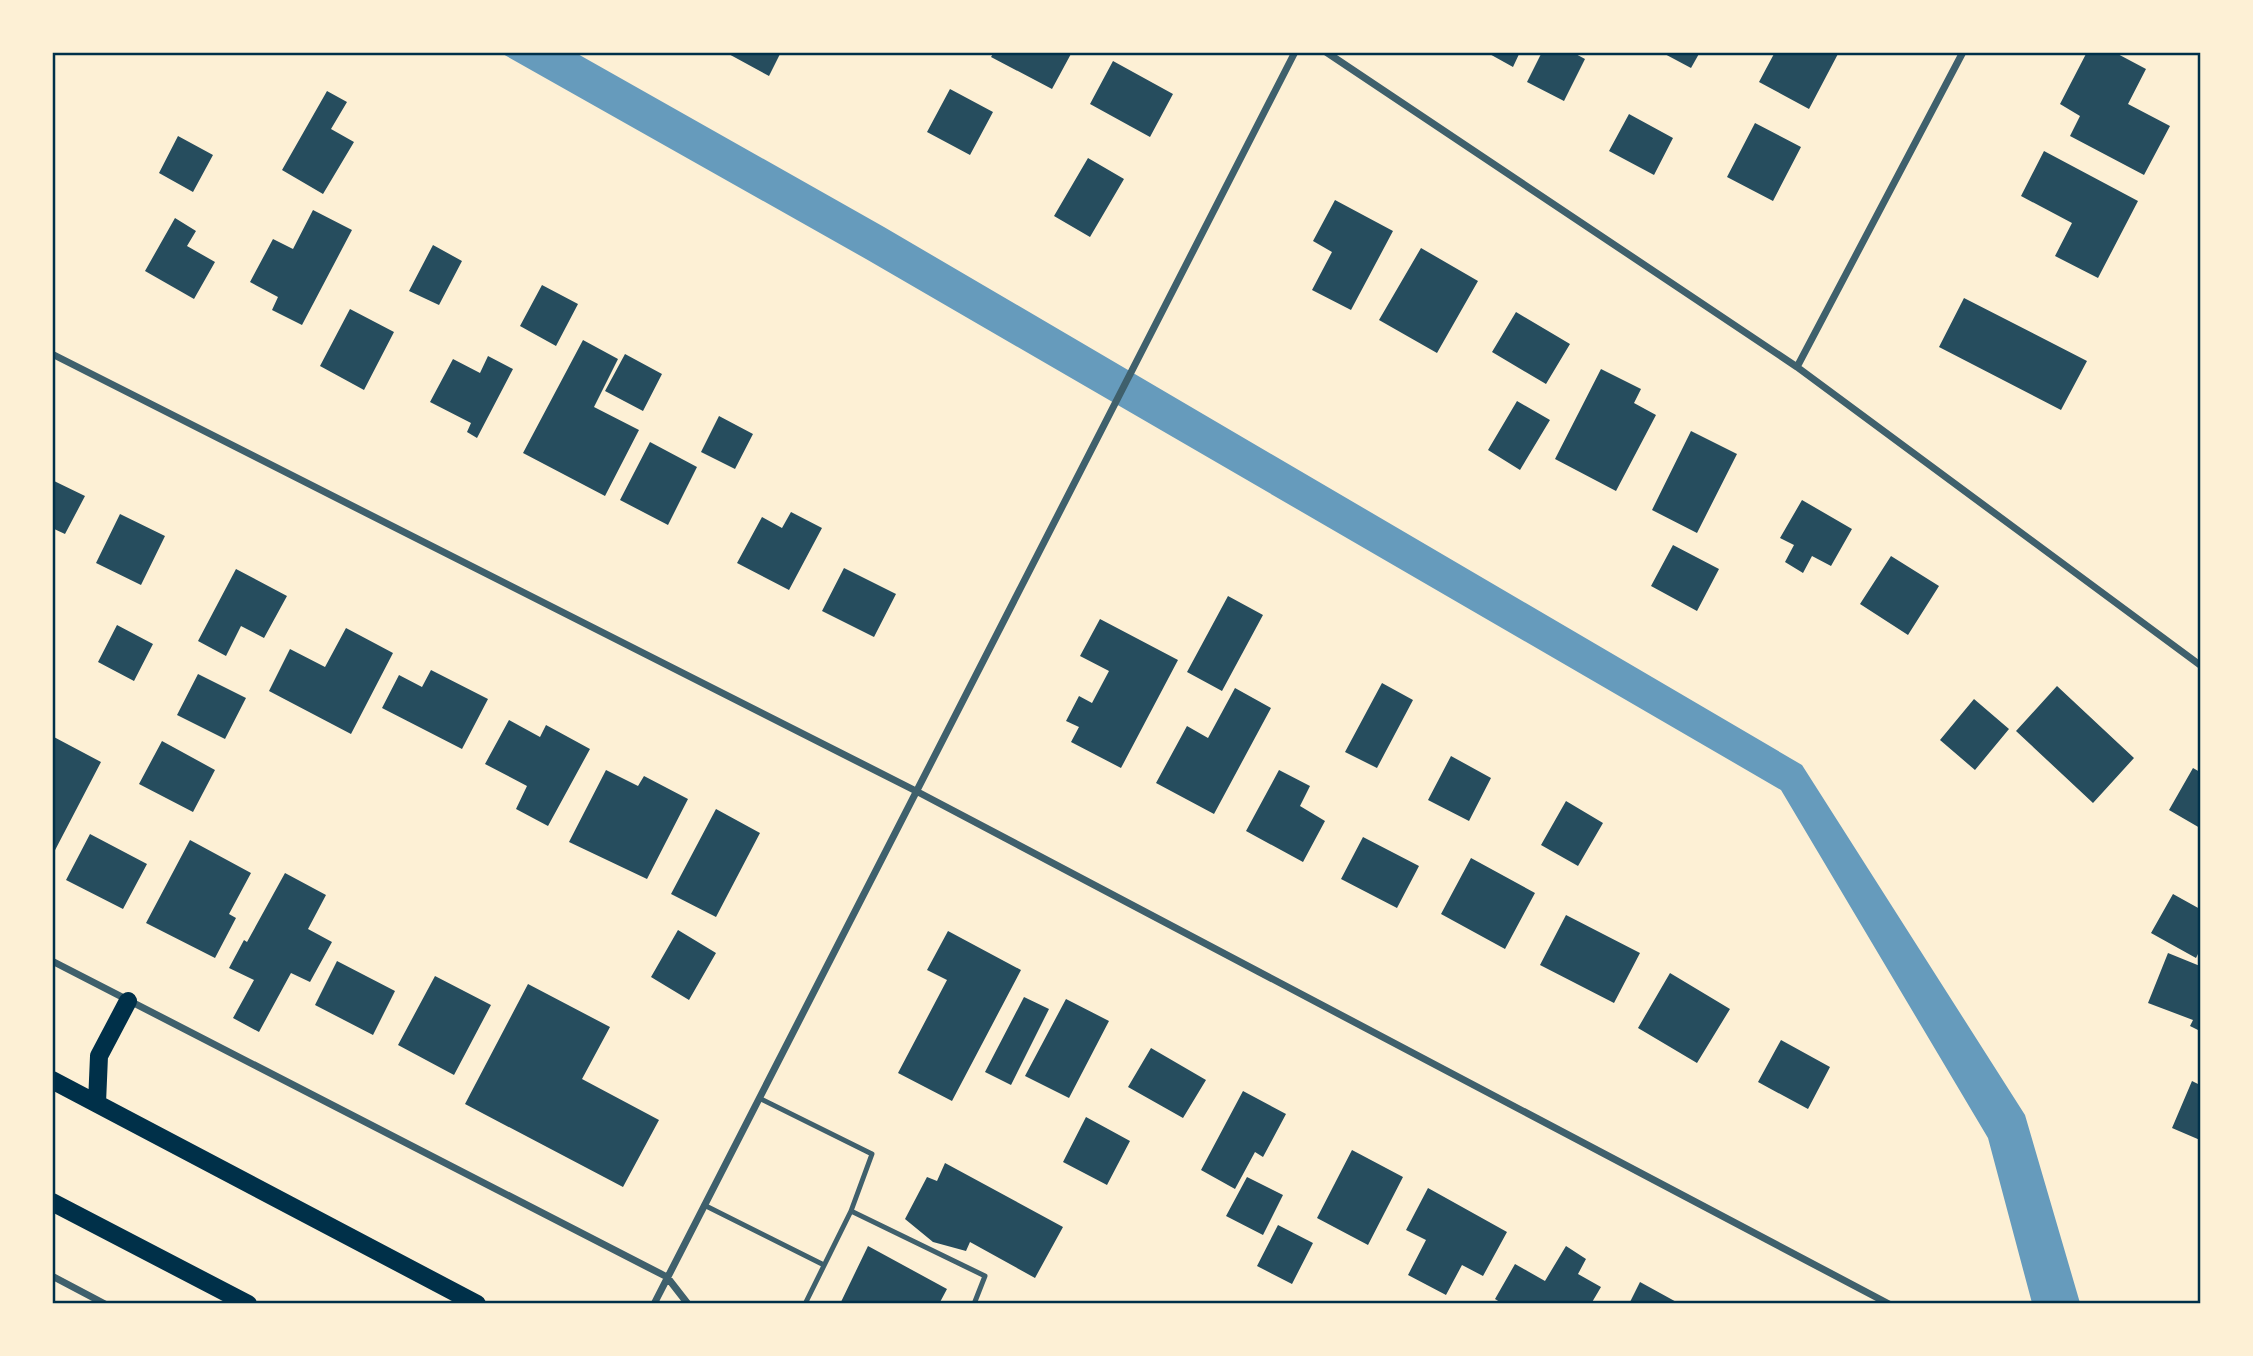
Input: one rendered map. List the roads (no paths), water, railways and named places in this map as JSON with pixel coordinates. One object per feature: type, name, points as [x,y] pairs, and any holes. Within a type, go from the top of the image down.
[{"type":"main road","points":[[97,1103],[99,1056],[128,1001]]},
{"type":"main road","points":[[52,1080],[477,1304]]},
{"type":"main road","points":[[52,1202],[248,1304]]},
{"type":"street","points":[[654,1304],[1295,52]]},
{"type":"street","points":[[1326,52],[1797,366],[2200,664]]},
{"type":"street","points":[[1797,366],[1963,52]]},
{"type":"street","points":[[52,354],[916,791],[1889,1304]]},
{"type":"street","points":[[52,961],[667,1278],[688,1304]]},
{"type":"street","points":[[52,1276],[104,1304]]},
{"type":"lane","points":[[759,1098],[872,1154],[851,1211],[805,1304]]},
{"type":"lane","points":[[704,1205],[824,1265]]},
{"type":"lane","points":[[851,1211],[985,1276],[974,1304]]},
{"type":"water","points":[[501,53],[576,53],[884,227],[1802,765],[2025,1115],[2080,1303],[2032,1303],[1988,1138],[1781,790],[866,259]]}]
